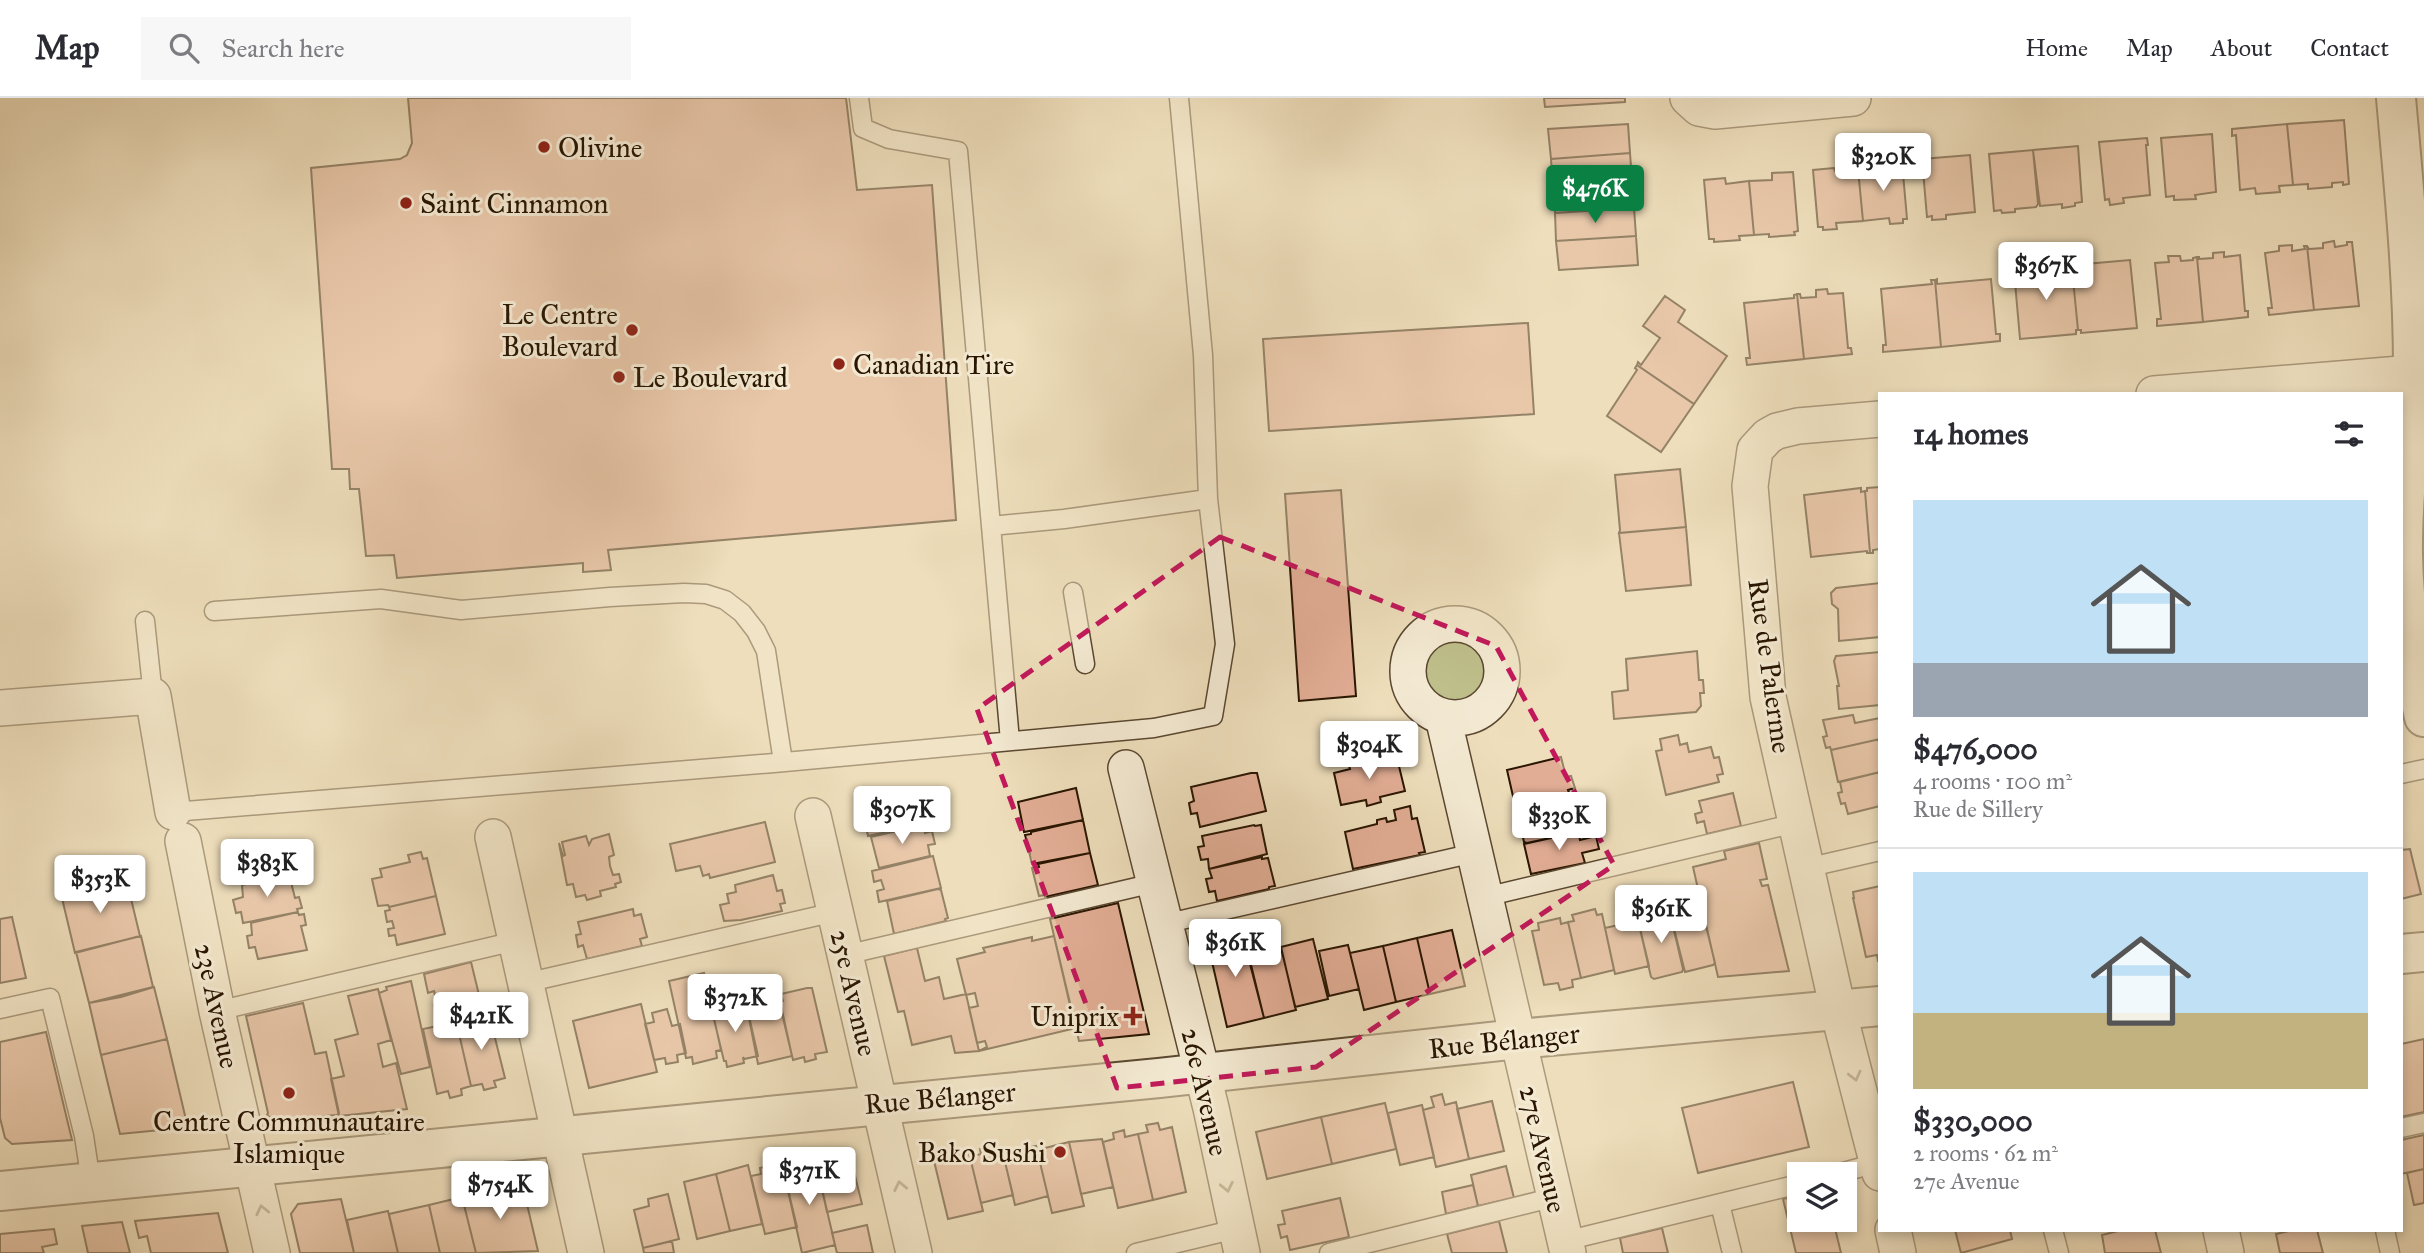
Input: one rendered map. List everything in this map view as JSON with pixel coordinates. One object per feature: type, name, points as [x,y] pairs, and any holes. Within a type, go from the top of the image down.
[{"type":"street","points":[[1690,101],[1716,111],[1853,98]]},
{"type":"street","points":[[2396,98],[2410,253],[2413,373],[2403,552],[2405,601],[2412,658],[2424,717]]},
{"type":"street","points":[[2179,392],[2413,373]]},
{"type":"street","name":"Rue de Palerme","points":[[1878,419],[1798,426],[1777,431],[1760,442],[1752,462],[1749,486],[1768,697],[1838,1010],[1878,1168]]},
{"type":"street","points":[[0,708],[153,696]]},
{"type":"street","name":"23e Avenue","points":[[153,696],[217,1011],[272,1253]]},
{"type":"street","name":"27e Avenue","points":[[1443,717],[1567,1247]]},
{"type":"street","name":"26e Avenue","points":[[1126,768],[1211,1108],[1239,1241]]},
{"type":"street","name":"25e Avenue","points":[[813,816],[914,1253]]},
{"type":"street","points":[[493,837],[586,1253]]},
{"type":"street","points":[[2403,954],[2424,952]]},
{"type":"street","name":"Rue Bélanger","points":[[0,1191],[1201,1073],[1518,1039],[1878,1006]]},
{"type":"street","points":[[1893,1232],[1898,1253]]},
{"type":"street","points":[[2221,1232],[2226,1253]]},
{"type":"lane","points":[[859,98],[863,128],[889,139],[958,151],[1010,741]]},
{"type":"lane","points":[[178,826],[783,762],[1154,728],[1213,716],[1225,644],[1208,499],[1203,355],[1180,98]]},
{"type":"lane","points":[[991,526],[1208,499]]},
{"type":"lane","points":[[215,611],[382,600],[461,610],[684,593],[706,594],[725,600],[742,613],[756,631],[766,651],[783,762]]},
{"type":"lane","points":[[1073,593],[1085,664]]},
{"type":"lane","points":[[145,621],[153,696]]},
{"type":"lane","points":[[2403,774],[2424,769]]},
{"type":"lane","points":[[1485,897],[1796,823]]},
{"type":"lane","points":[[1806,868],[1878,851]]},
{"type":"lane","points":[[1164,924],[1474,853]]},
{"type":"lane","points":[[845,955],[1154,883]]},
{"type":"lane","points":[[525,984],[835,912]]},
{"type":"lane","points":[[217,1011],[515,941]]},
{"type":"lane","points":[[0,1009],[50,999],[83,1136],[91,1182]]},
{"type":"lane","points":[[2403,1128],[2424,1123]]},
{"type":"lane","points":[[1857,1171],[1878,1168]]},
{"type":"lane","points":[[1567,1247],[1787,1187]]},
{"type":"lane","points":[[1329,1253],[1407,1244],[1555,1197]]},
{"type":"lane","points":[[1720,1204],[1732,1253]]},
{"type":"lane","points":[[2054,1232],[2059,1253]]},
{"type":"lane","points":[[2385,1232],[2390,1253]]},
{"type":"lane","points":[[1136,1253],[1239,1241]]},
{"type":"highlighted area","points":[[1220,537],[1496,646],[1614,865],[1316,1067],[1117,1088],[977,709]]},
{"type":"green space","points":[[1454,641],[1466,643],[1476,650],[1483,660],[1483,684],[1476,694],[1466,701],[1454,703],[1442,701],[1432,694],[1425,684],[1423,672],[1425,660],[1432,650],[1442,643]]},
{"type":"building","name":"Le Centre Boulevard","points":[[408,98],[846,98],[857,190],[932,185],[956,520],[608,550],[611,570],[583,572],[583,563],[397,578],[394,555],[366,556],[359,489],[350,489],[349,469],[332,469],[311,168],[400,159],[407,155],[412,143]]},
{"type":"building","points":[[1544,98],[1625,98],[1625,102],[1545,107]]},
{"type":"building","points":[[2344,120],[2349,184],[2332,183],[2332,187],[2308,189],[2308,184],[2293,185],[2287,124]]},
{"type":"building","points":[[1628,124],[1630,153],[1551,159],[1548,129]]},
{"type":"building","points":[[2287,124],[2293,185],[2279,186],[2280,192],[2256,194],[2255,188],[2240,190],[2236,135],[2232,136],[2232,129]]},
{"type":"building","points":[[2212,134],[2216,192],[2195,195],[2196,199],[2174,200],[2174,196],[2166,197],[2161,138]]},
{"type":"building","points":[[2147,138],[2150,195],[2123,198],[2124,203],[2110,205],[2109,199],[2105,200],[2099,142]]},
{"type":"building","points":[[2078,146],[2082,202],[2062,208],[2062,204],[2040,206],[2033,150]]},
{"type":"building","points":[[2033,150],[2038,204],[2036,207],[2015,209],[2015,212],[1994,211],[1989,154]]},
{"type":"building","points":[[1630,153],[1632,180],[1553,185],[1551,159]]},
{"type":"building","points":[[1970,155],[1975,212],[1946,215],[1946,219],[1932,220],[1932,216],[1927,217],[1922,159]]},
{"type":"building","points":[[1902,162],[1907,219],[1903,219],[1903,223],[1890,224],[1889,218],[1863,221],[1858,169]]},
{"type":"building","points":[[1834,168],[1835,171],[1858,169],[1863,221],[1836,223],[1837,229],[1823,230],[1823,227],[1818,227],[1813,170]]},
{"type":"building","points":[[1793,172],[1798,231],[1794,232],[1795,235],[1754,235],[1749,181],[1772,180],[1772,173]]},
{"type":"building","points":[[1725,178],[1726,184],[1749,181],[1754,235],[1739,236],[1740,240],[1714,242],[1714,239],[1709,239],[1704,180]]},
{"type":"building","points":[[1632,180],[1634,208],[1555,213],[1553,185]]},
{"type":"building","points":[[1634,208],[1636,236],[1556,241],[1555,213]]},
{"type":"building","points":[[1636,236],[1638,265],[1559,270],[1556,241]]},
{"type":"building","points":[[2334,241],[2335,247],[2352,242],[2359,306],[2314,310],[2307,246],[2309,249],[2323,248],[2323,243]]},
{"type":"building","points":[[2292,245],[2292,251],[2305,249],[2304,246],[2307,246],[2314,310],[2269,315],[2268,308],[2272,308],[2265,253],[2279,251],[2279,246]]},
{"type":"building","points":[[2224,252],[2224,257],[2240,255],[2245,311],[2248,311],[2248,317],[2203,322],[2197,257],[2213,258],[2213,253]]},
{"type":"building","points":[[2168,256],[2180,256],[2181,261],[2197,257],[2203,322],[2157,326],[2157,319],[2161,319],[2155,263],[2169,262]]},
{"type":"building","points":[[2130,260],[2137,328],[2081,333],[2081,330],[2078,330],[2072,269],[2075,268],[2074,265]]},
{"type":"building","points":[[2070,266],[2078,330],[2076,334],[2020,339],[2014,271]]},
{"type":"building","points":[[1937,279],[1937,284],[1991,279],[1996,334],[2000,334],[2000,341],[1941,347],[1935,280]]},
{"type":"building","points":[[1931,280],[1935,280],[1941,347],[1883,352],[1883,345],[1886,345],[1881,289],[1932,284]]},
{"type":"building","points":[[1827,289],[1828,294],[1843,293],[1848,348],[1851,348],[1852,354],[1804,359],[1797,294],[1800,294],[1801,298],[1816,297],[1816,290]]},
{"type":"building","points":[[1797,294],[1804,359],[1747,365],[1746,358],[1750,358],[1744,303],[1794,298]]},
{"type":"building","points":[[1665,296],[1685,310],[1678,322],[1727,356],[1694,404],[1637,365],[1638,362],[1641,365],[1660,338],[1643,326]]},
{"type":"building","points":[[1528,323],[1534,414],[1269,431],[1263,339]]},
{"type":"building","points":[[1637,365],[1694,404],[1661,452],[1607,416],[1637,370]]},
{"type":"building","points":[[1680,469],[1686,527],[1619,533],[1615,475]]},
{"type":"building","points":[[1878,487],[1878,549],[1873,550],[1873,553],[1870,553],[1865,491],[1867,488]]},
{"type":"building","points":[[1861,488],[1861,492],[1865,491],[1870,553],[1867,551],[1811,557],[1804,495]]},
{"type":"building","points":[[1341,490],[1356,696],[1299,701],[1285,494]]},
{"type":"building","points":[[1686,527],[1691,585],[1626,591],[1619,533]]},
{"type":"building","points":[[1878,583],[1878,637],[1839,641],[1838,609],[1832,604],[1831,593],[1836,588]]},
{"type":"building","points":[[1697,651],[1699,680],[1703,680],[1704,693],[1700,693],[1701,706],[1696,712],[1614,719],[1612,692],[1628,690],[1626,659]]},
{"type":"building","points":[[1878,652],[1878,705],[1839,709],[1839,686],[1834,661],[1836,656]]},
{"type":"building","points":[[1853,715],[1855,723],[1878,718],[1878,739],[1831,750],[1830,747],[1826,748],[1823,737],[1827,736],[1823,720]]},
{"type":"building","points":[[1678,735],[1680,745],[1687,743],[1689,752],[1711,747],[1714,758],[1719,757],[1723,774],[1717,775],[1719,782],[1666,795],[1656,751],[1662,750],[1660,739]]},
{"type":"building","points":[[1878,739],[1878,772],[1838,782],[1831,750]]},
{"type":"building","points":[[1382,755],[1383,761],[1397,758],[1405,791],[1380,797],[1381,802],[1367,806],[1366,800],[1341,805],[1334,773],[1350,769],[1348,763]]},
{"type":"building","points":[[1561,757],[1566,777],[1571,776],[1575,788],[1568,790],[1569,793],[1515,805],[1507,770]]},
{"type":"building","points":[[1878,772],[1878,806],[1848,814],[1838,793],[1842,792],[1840,782]]},
{"type":"building","points":[[1257,773],[1266,811],[1200,827],[1197,813],[1191,814],[1189,803],[1194,801],[1191,787]]},
{"type":"building","points":[[1076,788],[1083,820],[1024,832],[1018,802]]},
{"type":"building","points":[[1569,793],[1570,798],[1576,796],[1579,809],[1573,810],[1578,832],[1524,842],[1516,807]]},
{"type":"building","points":[[1733,793],[1741,826],[1707,834],[1704,821],[1697,823],[1695,814],[1702,812],[1699,801]]},
{"type":"building","points":[[934,801],[937,817],[941,816],[942,820],[868,836],[862,807],[870,805],[870,808],[896,802],[898,809]]},
{"type":"building","points":[[1410,806],[1412,819],[1417,818],[1425,852],[1353,869],[1345,832],[1377,824],[1377,820],[1396,820],[1394,810]]},
{"type":"building","points":[[1083,820],[1090,853],[1032,864],[1025,835]]},
{"type":"building","points":[[765,822],[775,862],[710,878],[709,874],[703,876],[700,866],[676,871],[670,844]]},
{"type":"building","points":[[923,825],[925,833],[932,831],[935,844],[928,845],[930,856],[879,868],[871,837]]},
{"type":"building","points":[[1261,825],[1267,854],[1209,869],[1208,859],[1201,860],[1198,847],[1204,846],[1202,836]]},
{"type":"building","points":[[1578,832],[1580,840],[1596,836],[1599,849],[1582,853],[1585,863],[1531,874],[1524,844]]},
{"type":"building","points":[[609,834],[614,855],[609,857],[610,866],[613,875],[619,874],[621,882],[615,884],[616,887],[600,891],[601,896],[587,900],[585,895],[576,897],[573,884],[567,885],[559,843],[563,856],[562,842],[586,836],[589,845],[592,839]]},
{"type":"building","points":[[1759,843],[1767,879],[1760,880],[1762,886],[1768,885],[1789,971],[1718,977],[1693,867],[1726,859],[1724,851]]},
{"type":"building","points":[[2410,849],[2421,894],[2403,898],[2403,850]]},
{"type":"building","points":[[421,852],[423,859],[427,858],[436,896],[389,907],[378,906],[372,879],[382,877],[380,869],[410,862],[408,855]]},
{"type":"building","points":[[1090,853],[1098,885],[1039,896],[1032,868],[1039,867],[1038,864]]},
{"type":"building","points":[[933,856],[941,888],[879,902],[877,891],[884,889],[881,880],[874,882],[872,871]]},
{"type":"building","points":[[1268,858],[1275,886],[1217,901],[1215,891],[1209,892],[1206,879],[1212,878],[1209,869]]},
{"type":"building","points":[[289,874],[295,898],[299,897],[302,908],[297,909],[298,912],[243,923],[241,912],[236,913],[233,900],[243,897],[242,885]]},
{"type":"building","points":[[773,875],[777,891],[782,890],[785,903],[780,904],[782,911],[724,921],[720,905],[729,903],[727,894],[736,892],[735,885]]},
{"type":"building","points":[[126,878],[140,936],[75,953],[61,894]]},
{"type":"building","points":[[1878,886],[1878,961],[1877,955],[1866,957],[1853,892]]},
{"type":"building","points":[[941,890],[948,918],[946,921],[894,934],[887,901]]},
{"type":"building","points":[[436,896],[445,934],[397,945],[395,935],[389,936],[388,929],[394,928],[392,921],[387,922],[385,911],[390,910],[389,907]]},
{"type":"building","points":[[1690,902],[1691,908],[1701,906],[1715,963],[1685,972],[1669,909],[1673,912],[1679,910],[1677,905]]},
{"type":"building","points":[[1118,903],[1149,1034],[1079,1041],[1050,919]]},
{"type":"building","points":[[633,909],[634,916],[641,914],[647,937],[640,939],[642,946],[587,959],[583,945],[578,947],[576,935],[581,934],[578,922]]},
{"type":"building","points":[[1595,909],[1597,915],[1602,914],[1614,970],[1581,978],[1568,922],[1574,921],[1572,915]]},
{"type":"building","points":[[1632,909],[1635,921],[1638,920],[1649,966],[1615,974],[1605,928],[1623,924],[1621,911]]},
{"type":"building","points":[[1669,909],[1683,969],[1682,972],[1654,979],[1651,977],[1638,920],[1648,918],[1647,912],[1659,910],[1661,915]]},
{"type":"building","points":[[298,912],[299,915],[304,914],[306,925],[301,926],[307,950],[258,959],[255,947],[249,948],[247,936],[252,935],[251,923]]},
{"type":"building","points":[[12,917],[26,978],[0,983],[0,919]]},
{"type":"building","points":[[1560,918],[1561,924],[1568,922],[1581,978],[1572,980],[1573,987],[1560,990],[1558,983],[1544,985],[1532,931],[1539,930],[1538,923]]},
{"type":"building","points":[[1452,930],[1465,986],[1430,994],[1417,938]]},
{"type":"building","points":[[1243,932],[1264,1018],[1227,1027],[1207,940]]},
{"type":"building","points":[[141,936],[153,987],[89,1003],[76,952]]},
{"type":"building","points":[[1054,936],[1073,1018],[1065,1020],[1067,1029],[1076,1028],[979,1051],[987,1047],[985,1041],[977,1043],[969,1008],[978,1006],[975,993],[966,995],[957,959],[985,952],[983,948],[1032,937],[1032,941]]},
{"type":"building","points":[[1417,938],[1430,994],[1396,1002],[1383,946]]},
{"type":"building","points":[[1313,939],[1328,999],[1295,1007],[1281,947]]},
{"type":"building","points":[[1348,945],[1359,989],[1329,996],[1319,951]]},
{"type":"building","points":[[1383,946],[1396,1002],[1364,1010],[1350,953]]},
{"type":"building","points":[[917,948],[925,981],[939,977],[944,999],[966,994],[979,1051],[955,1053],[951,1036],[912,1045],[904,1011],[898,1012],[884,956]]},
{"type":"building","points":[[1282,952],[1296,1010],[1264,1018],[1249,960]]},
{"type":"building","points":[[471,962],[480,999],[435,1009],[434,1005],[437,1004],[434,991],[428,993],[424,974]]},
{"type":"building","points":[[704,973],[721,1050],[716,1051],[717,1058],[693,1064],[692,1057],[686,1058],[669,981]]},
{"type":"building","points":[[411,981],[430,1067],[401,1074],[379,993],[387,990],[386,987]]},
{"type":"building","points":[[774,985],[792,1056],[758,1064],[744,993]]},
{"type":"building","points":[[154,987],[167,1039],[101,1055],[89,1003]]},
{"type":"building","points":[[812,988],[827,1052],[815,1054],[816,1059],[805,1062],[804,1057],[793,1060],[779,1001],[783,1001],[781,994]]},
{"type":"building","points":[[378,989],[391,1040],[378,1044],[383,1067],[396,1063],[407,1109],[339,1116],[331,1079],[344,1076],[335,1040],[358,1034],[348,996]]},
{"type":"building","points":[[303,1003],[315,1054],[326,1052],[339,1113],[276,1122],[267,1115],[246,1016]]},
{"type":"building","points":[[746,1003],[758,1056],[743,1057],[744,1063],[727,1067],[712,1011]]},
{"type":"building","points":[[641,1004],[657,1072],[589,1088],[573,1021]]},
{"type":"building","points":[[667,1009],[672,1026],[680,1024],[686,1053],[677,1055],[678,1062],[666,1064],[665,1058],[654,1060],[645,1024],[654,1022],[652,1013]]},
{"type":"building","points":[[489,1014],[505,1078],[494,1081],[496,1087],[484,1090],[482,1084],[471,1086],[457,1025],[461,1024],[460,1021]]},
{"type":"building","points":[[452,1023],[457,1025],[471,1086],[461,1089],[462,1095],[450,1098],[448,1091],[437,1094],[423,1029]]},
{"type":"building","points":[[46,1032],[72,1140],[12,1144],[5,1138],[0,1118],[0,1042]]},
{"type":"building","points":[[167,1039],[187,1124],[120,1134],[101,1055]]},
{"type":"building","points":[[2424,1039],[2424,1112],[2403,1117],[2403,1044]]},
{"type":"building","points":[[1793,1082],[1809,1147],[1698,1173],[1682,1108]]},
{"type":"building","points":[[1442,1094],[1445,1105],[1456,1102],[1469,1159],[1436,1167],[1423,1110],[1434,1107],[1431,1097]]},
{"type":"building","points":[[1492,1101],[1504,1151],[1469,1159],[1457,1109]]},
{"type":"building","points":[[1385,1103],[1396,1149],[1332,1164],[1321,1117]]},
{"type":"building","points":[[1422,1105],[1434,1157],[1400,1165],[1388,1113]]},
{"type":"building","points":[[1321,1117],[1332,1164],[1267,1179],[1256,1132]]},
{"type":"building","points":[[1158,1123],[1160,1130],[1172,1127],[1186,1192],[1153,1200],[1138,1134],[1148,1132],[1146,1125]]},
{"type":"building","points":[[1124,1130],[1125,1137],[1138,1134],[1153,1200],[1118,1208],[1103,1142],[1114,1139],[1113,1133]]},
{"type":"building","points":[[2424,1135],[2424,1169],[2403,1174],[2403,1140]]},
{"type":"building","points":[[1102,1139],[1113,1187],[1081,1194],[1069,1142]]},
{"type":"building","points":[[1069,1142],[1084,1206],[1052,1213],[1037,1150]]},
{"type":"building","points":[[1036,1146],[1048,1196],[1015,1205],[1003,1153]]},
{"type":"building","points":[[991,1147],[992,1152],[1002,1150],[1013,1195],[981,1203],[970,1157],[981,1154],[980,1149]]},
{"type":"building","points":[[969,1153],[983,1211],[948,1219],[934,1161]]},
{"type":"building","points":[[838,1156],[840,1162],[851,1160],[862,1204],[827,1212],[817,1167],[829,1165],[828,1158]]},
{"type":"building","points":[[815,1159],[835,1245],[802,1253],[783,1169]]},
{"type":"building","points":[[748,1165],[762,1224],[730,1231],[716,1174]]},
{"type":"building","points":[[772,1165],[773,1171],[783,1169],[797,1227],[765,1234],[751,1176],[761,1174],[760,1168]]},
{"type":"building","points":[[1506,1166],[1514,1198],[1478,1206],[1471,1175]]},
{"type":"building","points":[[2424,1169],[2424,1203],[2414,1205],[2407,1173]]},
{"type":"building","points":[[716,1174],[730,1231],[697,1239],[684,1182]]},
{"type":"building","points":[[522,1183],[538,1251],[476,1253],[462,1197]]},
{"type":"building","points":[[1473,1185],[1478,1206],[1446,1214],[1442,1192]]},
{"type":"building","points":[[668,1194],[679,1239],[643,1248],[634,1210],[649,1206],[648,1199]]},
{"type":"building","points":[[462,1197],[476,1253],[440,1253],[429,1205]]},
{"type":"building","points":[[1340,1198],[1349,1237],[1290,1250],[1287,1236],[1281,1238],[1278,1225],[1285,1224],[1282,1211]]},
{"type":"building","points":[[1787,1198],[1787,1216],[1783,1199]]},
{"type":"building","points":[[341,1199],[354,1253],[300,1253],[291,1214],[298,1204]]},
{"type":"building","points":[[429,1205],[440,1253],[398,1253],[389,1214]]},
{"type":"building","points":[[388,1211],[398,1253],[354,1253],[347,1220]]},
{"type":"building","points":[[218,1213],[228,1253],[151,1253],[147,1236],[139,1238],[135,1221]]},
{"type":"building","points":[[1499,1221],[1507,1253],[1452,1253],[1447,1234]]},
{"type":"building","points":[[122,1222],[130,1253],[88,1253],[82,1226]]},
{"type":"building","points":[[867,1225],[873,1253],[837,1253],[832,1233]]},
{"type":"building","points":[[1662,1228],[1668,1253],[1623,1253],[1620,1238]]},
{"type":"building","points":[[54,1229],[57,1244],[42,1247],[44,1253],[0,1253],[0,1234]]},
{"type":"building","points":[[1791,1232],[1836,1232],[1841,1253],[1796,1253]]},
{"type":"building","points":[[1956,1232],[2010,1232],[2012,1239],[1961,1253]]},
{"type":"building","points":[[2114,1232],[2156,1232],[2161,1253],[2105,1253],[2102,1235]]},
{"type":"building","points":[[2318,1232],[2323,1253],[2280,1253],[2276,1234]]},
{"type":"building","points":[[672,1241],[674,1253],[644,1253],[643,1248]]},
{"type":"place","name":"Olivine","points":[[544,147]]},
{"type":"place","name":"Saint Cinnamon","points":[[406,203]]},
{"type":"place","name":"Le Centre Boulevard","points":[[632,330]]},
{"type":"place","name":"Canadian Tire","points":[[839,364]]},
{"type":"place","name":"Le Boulevard","points":[[619,377]]},
{"type":"place","name":"Uniprix","points":[[1133,1016]]},
{"type":"place","name":"Centre Communautaire Islamique","points":[[289,1093]]},
{"type":"place","name":"Bako Sushi","points":[[1060,1152]]}]
